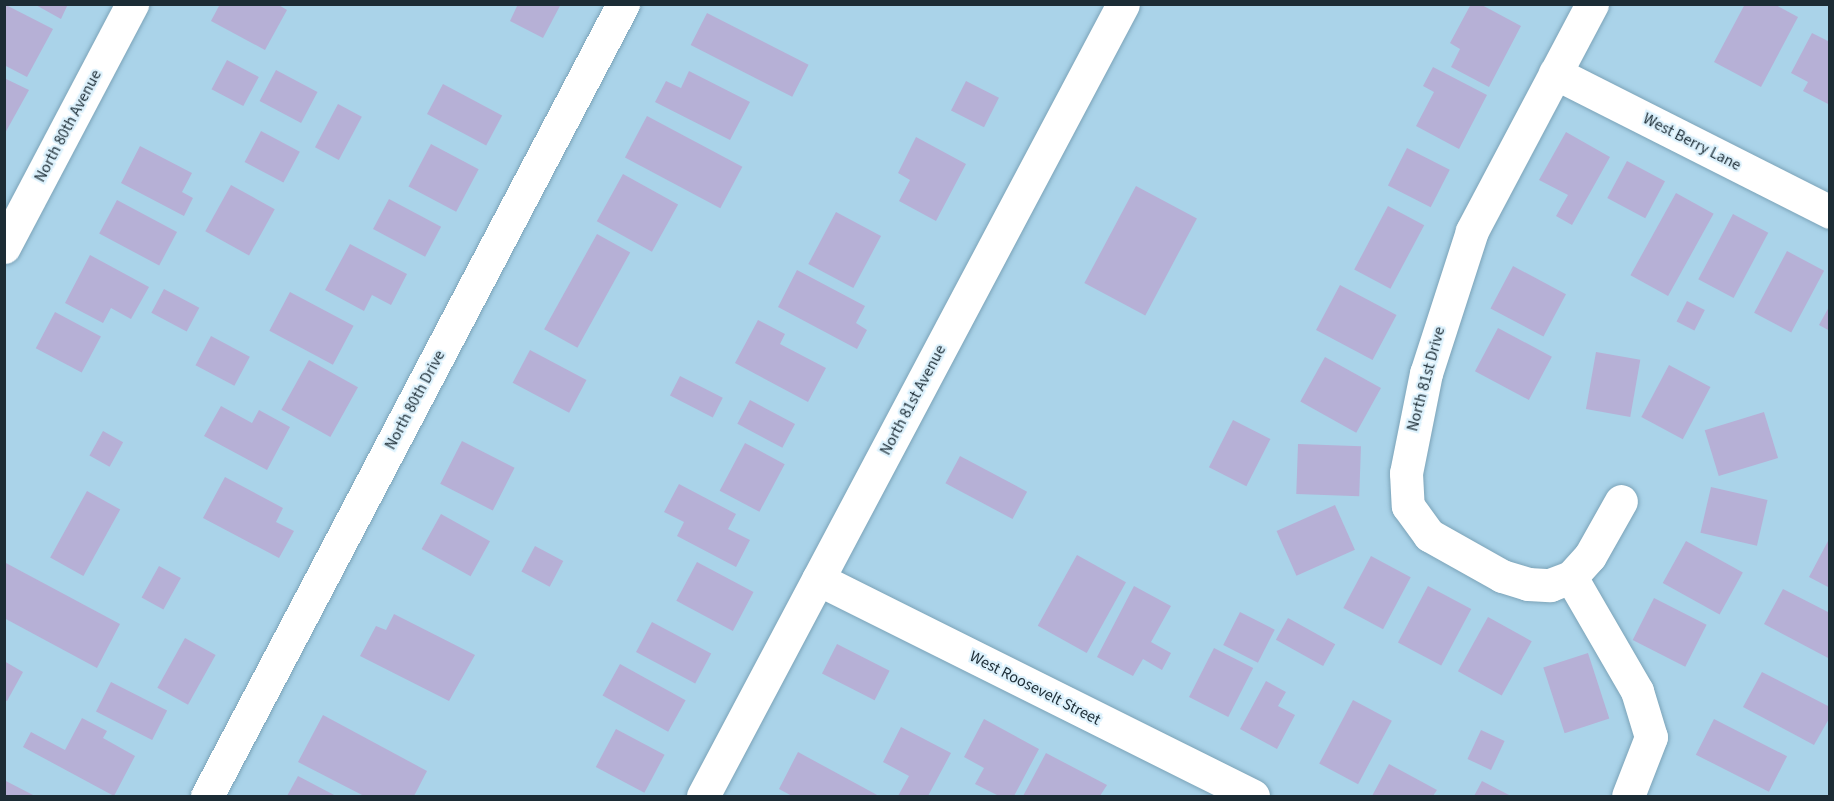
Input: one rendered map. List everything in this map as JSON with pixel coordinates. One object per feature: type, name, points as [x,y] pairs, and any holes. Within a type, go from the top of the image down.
[{"type":"street","name":"North 80th Avenue","points":[[4,247],[132,4]]},
{"type":"street","name":"North 80th Drive","points":[[207,796],[622,4]]},
{"type":"street","name":"North 81st Avenue","points":[[703,796],[1123,4]]},
{"type":"street","name":"North 81st Drive","points":[[1571,577],[1550,585],[1528,584],[1502,576],[1429,535],[1408,506],[1406,473],[1426,373],[1457,269],[1472,231],[1592,4]]},
{"type":"street","name":"West Berry Lane","points":[[1556,73],[1830,212]]},
{"type":"street","points":[[1621,501],[1590,556],[1571,577],[1637,691],[1651,737],[1628,796]]},
{"type":"street","name":"West Roosevelt Street","points":[[818,579],[1252,796]]},
{"type":"building","points":[[4,4],[53,29],[27,77],[4,65]]},
{"type":"building","points":[[34,4],[68,4],[61,19]]},
{"type":"building","points":[[220,4],[277,4],[287,10],[265,50],[211,21]]},
{"type":"building","points":[[518,4],[561,4],[543,38],[510,21]]},
{"type":"building","points":[[1471,4],[1480,4],[1521,26],[1489,87],[1451,67],[1460,49],[1450,43]]},
{"type":"building","points":[[1745,4],[1774,4],[1798,17],[1761,87],[1714,62]]},
{"type":"building","points":[[707,13],[809,65],[792,97],[691,45]]},
{"type":"building","points":[[1812,33],[1830,42],[1830,105],[1803,91],[1808,82],[1791,73]]},
{"type":"building","points":[[227,60],[259,77],[243,106],[212,89]]},
{"type":"building","points":[[1433,67],[1487,95],[1459,149],[1416,126],[1434,92],[1423,86]]},
{"type":"building","points":[[276,70],[317,92],[301,123],[260,101]]},
{"type":"building","points":[[689,71],[750,102],[730,140],[655,102],[666,81],[681,88]]},
{"type":"building","points":[[4,78],[29,90],[4,135]]},
{"type":"building","points":[[966,81],[999,98],[984,127],[951,110]]},
{"type":"building","points":[[443,84],[502,115],[486,145],[427,114]]},
{"type":"building","points":[[338,104],[362,117],[339,160],[315,147]]},
{"type":"building","points":[[647,116],[742,167],[720,208],[625,157]]},
{"type":"building","points":[[261,131],[300,152],[283,183],[245,162]]},
{"type":"building","points":[[1566,132],[1610,157],[1572,225],[1556,216],[1568,195],[1539,180]]},
{"type":"building","points":[[916,137],[966,164],[936,221],[899,201],[910,180],[898,173]]},
{"type":"building","points":[[431,144],[479,169],[456,212],[408,186]]},
{"type":"building","points":[[140,146],[192,173],[182,192],[193,198],[184,216],[121,183]]},
{"type":"building","points":[[1407,148],[1450,170],[1431,207],[1388,185]]},
{"type":"building","points":[[1627,161],[1665,181],[1645,218],[1607,198]]},
{"type":"building","points":[[623,174],[678,205],[652,252],[597,221]]},
{"type":"building","points":[[231,185],[275,209],[249,256],[205,231]]},
{"type":"building","points":[[1136,186],[1197,218],[1145,316],[1084,283]]},
{"type":"building","points":[[1676,193],[1714,214],[1668,296],[1630,275]]},
{"type":"building","points":[[389,199],[441,227],[425,257],[373,229]]},
{"type":"building","points":[[117,200],[177,232],[159,265],[99,234]]},
{"type":"building","points":[[1388,206],[1424,225],[1390,289],[1354,270]]},
{"type":"building","points":[[836,212],[881,236],[853,288],[808,264]]},
{"type":"building","points":[[1733,214],[1768,233],[1734,298],[1698,279]]},
{"type":"building","points":[[597,234],[630,252],[577,348],[544,329]]},
{"type":"building","points":[[350,244],[407,274],[391,305],[372,295],[364,311],[325,290]]},
{"type":"building","points":[[1787,251],[1824,271],[1791,333],[1754,313]]},
{"type":"building","points":[[90,255],[149,287],[131,319],[111,308],[103,323],[65,303]]},
{"type":"building","points":[[1513,266],[1566,294],[1543,337],[1490,308]]},
{"type":"building","points":[[797,270],[865,306],[856,323],[867,330],[857,349],[778,307]]},
{"type":"building","points":[[1340,285],[1397,315],[1373,360],[1316,330]]},
{"type":"building","points":[[164,289],[199,308],[187,332],[151,313]]},
{"type":"building","points":[[290,292],[354,326],[333,365],[269,331]]},
{"type":"building","points":[[1687,301],[1705,310],[1694,331],[1677,321]]},
{"type":"building","points":[[1830,305],[1830,331],[1819,325]]},
{"type":"building","points":[[55,312],[101,336],[82,373],[36,348]]},
{"type":"building","points":[[758,320],[785,334],[780,344],[826,368],[808,402],[735,363]]},
{"type":"building","points":[[1498,328],[1552,357],[1529,400],[1475,371]]},
{"type":"building","points":[[211,336],[250,357],[234,386],[196,365]]},
{"type":"building","points":[[530,350],[587,380],[569,413],[513,383]]},
{"type":"building","points":[[1596,352],[1640,360],[1630,417],[1586,409]]},
{"type":"building","points":[[1325,357],[1381,388],[1356,433],[1300,402]]},
{"type":"building","points":[[309,360],[358,387],[330,437],[281,410]]},
{"type":"building","points":[[1669,365],[1710,387],[1683,439],[1641,417]]},
{"type":"building","points":[[680,376],[723,398],[713,417],[670,396]]},
{"type":"building","points":[[750,400],[795,424],[782,448],[737,424]]},
{"type":"building","points":[[221,406],[252,423],[259,410],[290,427],[267,470],[204,436]]},
{"type":"building","points":[[1764,412],[1778,458],[1719,476],[1705,430]]},
{"type":"building","points":[[1233,420],[1270,439],[1246,486],[1209,467]]},
{"type":"building","points":[[103,431],[123,442],[110,467],[89,455]]},
{"type":"building","points":[[462,441],[515,468],[493,511],[440,484]]},
{"type":"building","points":[[745,443],[785,464],[759,512],[720,491]]},
{"type":"building","points":[[1298,444],[1361,446],[1359,496],[1296,494]]},
{"type":"building","points":[[960,456],[1027,492],[1013,519],[945,483]]},
{"type":"building","points":[[225,477],[283,508],[276,522],[294,531],[279,558],[203,518]]},
{"type":"building","points":[[679,484],[736,514],[728,529],[750,540],[736,567],[677,536],[684,522],[664,512]]},
{"type":"building","points":[[1711,487],[1768,500],[1757,546],[1700,533]]},
{"type":"building","points":[[87,491],[120,509],[83,576],[50,557]]},
{"type":"building","points":[[1335,505],[1355,550],[1296,576],[1277,531]]},
{"type":"building","points":[[441,514],[490,541],[471,576],[422,549]]},
{"type":"building","points":[[1686,541],[1743,573],[1720,614],[1663,583]]},
{"type":"building","points":[[1828,541],[1830,542],[1830,588],[1809,577]]},
{"type":"building","points":[[535,546],[563,561],[550,587],[521,572]]},
{"type":"building","points":[[1077,555],[1126,582],[1087,653],[1038,626]]},
{"type":"building","points":[[1371,556],[1411,577],[1383,629],[1343,608]]},
{"type":"building","points":[[4,562],[120,624],[97,668],[4,618]]},
{"type":"building","points":[[697,562],[754,592],[733,631],[676,601]]},
{"type":"building","points":[[159,566],[181,578],[163,610],[142,597]]},
{"type":"building","points":[[1134,586],[1171,606],[1151,642],[1171,653],[1162,670],[1143,659],[1133,676],[1097,657]]},
{"type":"building","points":[[1428,586],[1471,609],[1441,666],[1398,643]]},
{"type":"building","points":[[1783,589],[1830,613],[1830,659],[1764,624]]},
{"type":"building","points":[[1654,598],[1707,625],[1685,667],[1633,640]]},
{"type":"building","points":[[1240,612],[1275,630],[1258,663],[1223,645]]},
{"type":"building","points":[[394,614],[475,655],[449,701],[360,656],[376,626],[386,630]]},
{"type":"building","points":[[1488,617],[1532,641],[1502,695],[1458,671]]},
{"type":"building","points":[[1288,618],[1335,644],[1323,666],[1276,640]]},
{"type":"building","points":[[652,622],[711,653],[695,683],[636,652]]},
{"type":"building","points":[[185,638],[216,655],[188,705],[157,688]]},
{"type":"building","points":[[837,644],[890,671],[875,700],[822,673]]},
{"type":"building","points":[[1214,648],[1253,668],[1228,717],[1189,697]]},
{"type":"building","points":[[1588,653],[1609,719],[1565,733],[1543,668]]},
{"type":"building","points":[[4,661],[23,672],[7,701],[4,700]]},
{"type":"building","points":[[620,664],[686,700],[668,732],[603,695]]},
{"type":"building","points":[[1762,672],[1830,707],[1830,717],[1814,745],[1743,707]]},
{"type":"building","points":[[1266,681],[1286,692],[1278,706],[1295,715],[1277,749],[1240,729]]},
{"type":"building","points":[[111,682],[167,711],[152,740],[96,711]]},
{"type":"building","points":[[1353,700],[1392,721],[1358,784],[1319,764]]},
{"type":"building","points":[[323,715],[427,771],[414,796],[364,796],[298,762]]},
{"type":"building","points":[[82,718],[107,731],[103,738],[135,756],[114,796],[23,747],[31,732],[65,750]]},
{"type":"building","points":[[984,719],[1039,749],[1014,796],[999,796],[975,784],[984,768],[964,757]]},
{"type":"building","points":[[1714,719],[1787,756],[1769,792],[1696,755]]},
{"type":"building","points":[[901,727],[951,753],[928,796],[898,796],[909,776],[883,762]]},
{"type":"building","points":[[616,729],[665,755],[644,793],[596,767]]},
{"type":"building","points":[[1481,730],[1505,741],[1491,770],[1467,759]]},
{"type":"building","points":[[798,752],[879,796],[792,796],[779,789]]},
{"type":"building","points":[[1046,753],[1107,785],[1100,796],[1023,796]]},
{"type":"building","points":[[1389,764],[1437,790],[1433,796],[1372,796]]},
{"type":"building","points":[[298,776],[336,796],[287,796]]},
{"type":"building","points":[[4,780],[35,796],[4,796]]},
{"type":"building","points":[[1482,781],[1511,796],[1474,796]]}]
